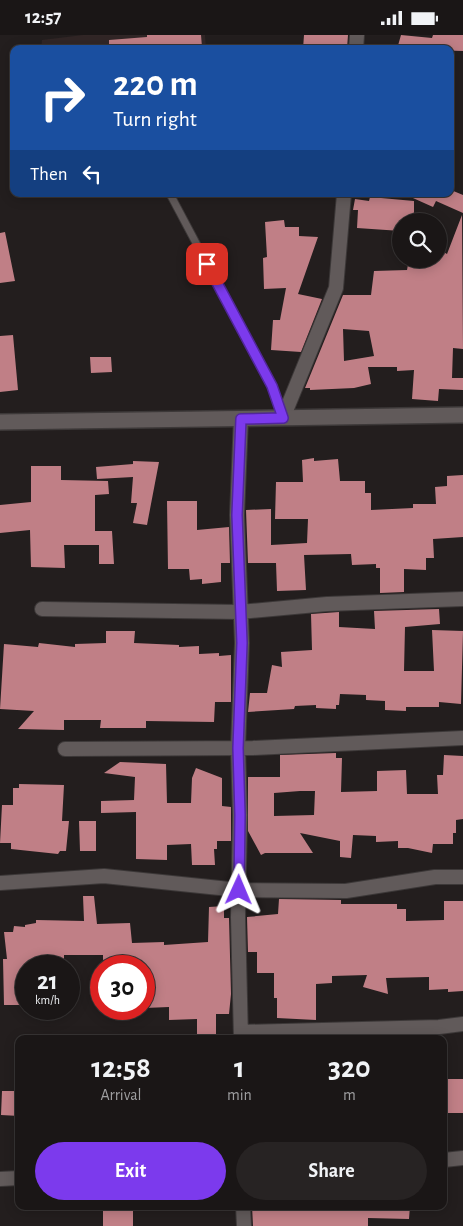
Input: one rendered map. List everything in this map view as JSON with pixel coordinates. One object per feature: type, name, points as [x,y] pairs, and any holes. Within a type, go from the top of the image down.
[{"type":"street","points":[[283,418],[336,288],[344,197]]},
{"type":"street","points":[[0,422],[463,415]]},
{"type":"street","points":[[241,419],[237,515],[242,643],[238,748],[241,1035],[430,1028],[463,1024]]},
{"type":"street","points":[[42,609],[240,612],[327,604],[463,599]]},
{"type":"street","points":[[66,749],[238,748],[463,738]]},
{"type":"street","points":[[0,883],[104,876],[239,890],[346,891],[436,877],[463,877]]},
{"type":"street","points":[[447,1159],[463,1158]]},
{"type":"street","points":[[0,1179],[15,1178]]},
{"type":"street","points":[[243,1210],[244,1226]]},
{"type":"lane","points":[[172,197],[272,386],[283,418]]},
{"type":"shaded area","points":[[83,35],[205,35],[206,45],[41,45],[42,40]]},
{"type":"building","points":[[147,35],[201,35],[202,45],[109,45],[109,40],[147,37]]},
{"type":"building","points":[[304,35],[348,35],[347,45],[303,45]]},
{"type":"building","points":[[401,35],[432,38],[433,35],[463,35],[463,51],[454,51],[454,45],[398,45]]},
{"type":"building","points":[[454,191],[463,195],[463,213],[436,201],[433,207],[411,197],[454,197]]},
{"type":"building","points":[[370,197],[414,201],[414,213],[392,213],[392,230],[357,228],[358,210],[353,210],[355,199],[369,201]]},
{"type":"building","points":[[462,215],[463,349],[453,348],[452,378],[463,378],[463,390],[439,389],[438,401],[412,399],[414,370],[397,371],[397,367],[368,367],[371,384],[354,388],[310,390],[310,388],[305,388],[343,295],[371,295],[374,271],[407,270],[407,268],[447,268],[447,254]],"holes":[[[343,329],[369,331],[374,356],[344,361]]]},
{"type":"building","points":[[284,220],[285,227],[299,227],[299,236],[318,237],[298,294],[322,299],[301,352],[271,350],[273,320],[280,320],[286,288],[264,289],[263,258],[267,257],[265,222]]},
{"type":"building","points":[[5,232],[15,281],[0,283],[0,233]]},
{"type":"building","points":[[13,335],[18,390],[0,392],[0,336]]},
{"type":"building","points":[[90,357],[111,357],[112,372],[91,373]]},
{"type":"building","points":[[314,458],[314,461],[338,459],[340,481],[365,481],[365,493],[371,493],[371,510],[413,508],[413,504],[436,504],[435,487],[447,486],[447,476],[463,475],[463,537],[433,539],[434,558],[426,558],[426,570],[404,569],[404,592],[380,593],[380,568],[376,568],[376,564],[352,565],[351,554],[304,555],[306,590],[277,591],[276,563],[248,563],[246,510],[271,509],[271,545],[307,543],[308,519],[275,519],[276,482],[303,482],[302,460]]},
{"type":"building","points":[[133,461],[159,462],[147,525],[133,523],[137,503],[131,503],[133,477],[97,479],[96,467],[133,464]]},
{"type":"building","points":[[31,466],[61,466],[61,480],[108,481],[109,494],[95,495],[95,531],[112,531],[114,564],[99,564],[99,545],[64,545],[65,568],[31,567],[30,530],[0,533],[0,505],[31,502]]},
{"type":"building","points":[[167,501],[197,501],[197,530],[229,527],[230,563],[221,563],[221,582],[202,584],[202,579],[190,580],[189,569],[168,569]]},
{"type":"building","points":[[439,609],[440,624],[405,627],[404,671],[434,671],[432,630],[463,631],[461,704],[439,702],[439,707],[406,707],[406,711],[385,710],[385,701],[366,700],[366,695],[340,694],[339,705],[336,705],[336,709],[316,708],[316,705],[295,706],[294,709],[248,712],[250,693],[267,693],[272,665],[282,667],[281,652],[312,650],[311,614],[339,612],[339,627],[375,629],[374,611]]},
{"type":"building","points":[[106,631],[135,631],[134,643],[179,645],[179,647],[199,646],[199,654],[219,653],[219,656],[231,655],[231,702],[215,702],[214,722],[146,721],[146,728],[100,728],[101,720],[64,720],[64,730],[18,729],[34,711],[0,709],[4,644],[38,647],[39,643],[75,647],[75,644],[106,643]]},
{"type":"building","points":[[336,753],[336,758],[342,758],[341,792],[377,791],[377,771],[406,770],[407,794],[438,794],[437,775],[443,775],[444,755],[463,756],[463,819],[456,820],[456,833],[453,833],[453,844],[433,844],[432,853],[398,848],[398,841],[376,842],[376,836],[353,835],[351,858],[340,857],[340,841],[300,833],[313,853],[265,853],[261,855],[248,831],[248,777],[280,777],[280,755]],"holes":[[[315,791],[314,815],[274,816],[274,793]]]},
{"type":"building","points":[[120,762],[166,764],[167,803],[191,803],[192,778],[196,768],[222,778],[222,806],[231,807],[231,841],[217,841],[217,849],[214,849],[215,865],[192,865],[191,844],[167,845],[167,860],[136,859],[136,812],[101,813],[101,801],[134,800],[135,777],[104,773]]},
{"type":"building","points":[[19,784],[64,785],[62,821],[69,821],[66,851],[60,851],[58,854],[11,849],[11,843],[0,843],[2,805],[13,805],[13,788],[19,788]]},
{"type":"building","points":[[79,821],[96,821],[96,851],[80,851]]},
{"type":"building","points":[[83,896],[94,896],[97,924],[130,923],[132,943],[164,942],[164,945],[208,942],[209,907],[224,906],[224,918],[229,918],[231,994],[229,1014],[216,1014],[216,1035],[197,1035],[197,1019],[169,1020],[169,1007],[155,1008],[155,955],[15,955],[15,1005],[4,1005],[3,959],[7,959],[4,932],[13,932],[14,926],[25,927],[25,925],[36,923],[36,920],[84,921]]},
{"type":"building","points":[[279,899],[341,900],[341,904],[397,904],[397,909],[406,909],[406,921],[444,920],[444,901],[463,901],[463,991],[448,992],[448,989],[429,990],[429,977],[386,978],[388,994],[363,987],[367,975],[332,976],[332,983],[316,984],[316,1020],[277,1018],[277,998],[274,998],[274,973],[257,973],[257,952],[248,952],[247,917],[278,914]]},
{"type":"building","points":[[447,1079],[463,1079],[463,1113],[447,1113]]},
{"type":"building","points":[[2,1091],[15,1091],[15,1116],[1,1115]]},
{"type":"building","points":[[103,1210],[133,1210],[133,1226],[103,1226]]},
{"type":"building","points":[[252,1210],[410,1210],[409,1219],[368,1218],[368,1226],[253,1226]]},
{"type":"route","points":[[207,264],[272,386],[283,418],[241,419],[237,515],[238,582],[242,643],[238,748],[240,815],[239,890]]}]
